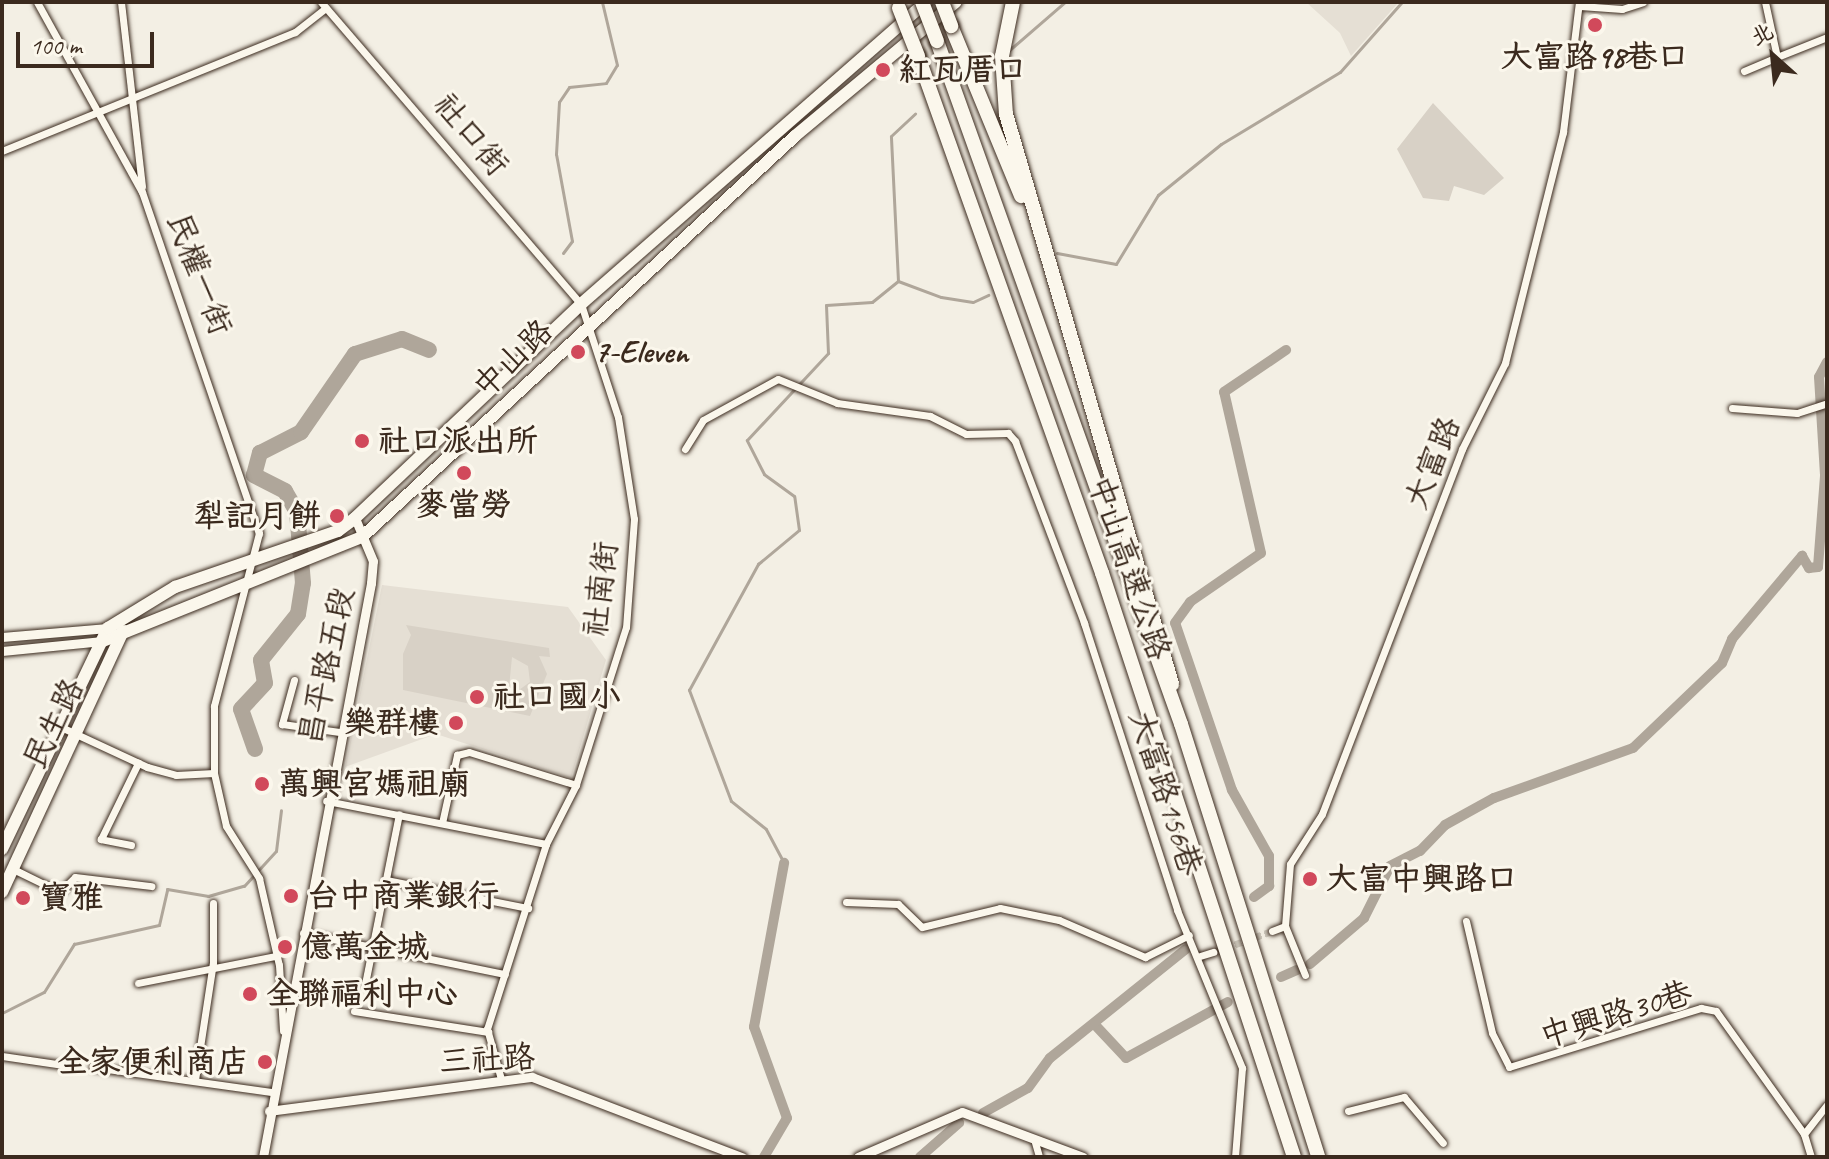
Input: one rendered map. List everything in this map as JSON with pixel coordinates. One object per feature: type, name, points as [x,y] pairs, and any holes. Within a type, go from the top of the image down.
[{"type":"highway","name":"中山高速公路","points":[[924,2],[1181,724],[1318,1157]]},
{"type":"highway","points":[[942,2],[1050,267]]},
{"type":"highway","points":[[1013,2],[1006,25],[1006,114],[1181,724]]},
{"type":"highway","name":"中山高速公路","points":[[898,5],[1102,573],[1294,1157]]},
{"type":"main road","name":"中山路","points":[[924,2],[581,304],[355,518],[298,546],[162,593],[110,630],[125,637],[162,613],[301,567],[362,537],[588,322],[856,82],[956,2]]},
{"type":"main road","points":[[110,630],[125,637]]},
{"type":"main road","name":"民生路","points":[[2,849],[110,630]]},
{"type":"main road","name":"民生路","points":[[2,892],[125,637]]},
{"type":"street","name":"民權一街","points":[[37,2],[142,192],[207,366],[259,533],[257,559],[214,706],[214,773],[226,826],[259,878],[276,956],[283,1031]]},
{"type":"street","points":[[121,2],[129,101],[142,192]]},
{"type":"street","points":[[1580,4],[1622,9],[1643,2]]},
{"type":"street","points":[[1765,2],[1777,57]]},
{"type":"street","name":"大富路","points":[[1305,975],[1285,926],[1290,864],[1322,814],[1462,449],[1505,363],[1563,132],[1580,4]]},
{"type":"street","points":[[2,151],[101,114],[295,32],[323,5]]},
{"type":"street","name":"社口街","points":[[323,5],[395,80],[581,304]]},
{"type":"street","points":[[1744,71],[1827,37]]},
{"type":"street","name":"社南街","points":[[488,1032],[546,844],[576,785],[626,627],[634,519],[618,417],[581,304]]},
{"type":"street","name":"大富路156巷","points":[[685,449],[703,420],[778,379],[837,403],[930,416],[966,434],[1008,433],[1084,623],[1189,935]]},
{"type":"street","points":[[1732,408],[1797,413],[1827,403]]},
{"type":"street","name":"昌平路五段","points":[[263,1157],[271,1092],[372,572],[355,518]]},
{"type":"street","name":"中山路","points":[[2,637],[110,630]]},
{"type":"street","name":"中山路","points":[[2,651],[110,630]]},
{"type":"street","points":[[294,680],[282,724],[339,732]]},
{"type":"street","points":[[61,727],[138,763],[176,775],[214,773]]},
{"type":"street","points":[[442,823],[457,755],[469,752],[576,785]]},
{"type":"street","points":[[131,845],[101,839],[138,763]]},
{"type":"street","points":[[326,801],[546,844]]},
{"type":"street","points":[[365,984],[399,814]]},
{"type":"street","points":[[13,869],[60,892],[75,877],[151,886]]},
{"type":"street","points":[[386,880],[528,908]]},
{"type":"street","points":[[846,902],[898,904],[922,927],[1000,908],[1059,920],[1145,957],[1189,935],[1200,956],[1246,1085],[1235,1157]]},
{"type":"street","points":[[195,1080],[213,963],[213,903]]},
{"type":"street","name":"中興路30巷","points":[[1466,921],[1492,1033],[1509,1067],[1701,1008],[1716,1011],[1804,1134],[1811,1157]]},
{"type":"street","points":[[1272,931],[1285,926]]},
{"type":"street","points":[[303,933],[505,974]]},
{"type":"street","points":[[1200,956],[1213,952]]},
{"type":"street","points":[[138,983],[213,963],[276,956]]},
{"type":"street","points":[[354,1011],[488,1032],[501,1079]]},
{"type":"street","points":[[2,1056],[70,1066]]},
{"type":"street","points":[[93,1067],[271,1092]]},
{"type":"street","name":"三社路","points":[[269,1111],[501,1079],[545,1079],[582,1102],[742,1157]]},
{"type":"street","points":[[1348,1111],[1404,1097],[1443,1143]]},
{"type":"street","points":[[1804,1134],[1827,1105]]},
{"type":"street","points":[[858,1157],[962,1112],[1083,1157]]},
{"type":"street","points":[[1034,1139],[1039,1157]]},
{"type":"shaded area","points":[[1306,2],[1399,2],[1351,56],[1340,33]]},
{"type":"shaded area","points":[[1433,103],[1504,178],[1484,195],[1454,186],[1449,201],[1423,198],[1397,149]]},
{"type":"shaded area","name":"社口國小","points":[[382,585],[568,607],[606,660],[571,778],[436,734],[345,767]]},
{"type":"shaded area","points":[[406,625],[549,648],[550,657],[539,656],[547,674],[530,716],[403,690],[403,654],[411,635]],"holes":[[[512,657],[528,666],[530,682],[508,698]]]},
{"type":"waterway","points":[[563,253],[572,241],[556,154],[559,102],[569,87],[606,83],[617,65],[602,2]]},
{"type":"waterway","points":[[1007,52],[1065,2]]},
{"type":"waterway","points":[[1057,253],[1116,264],[1158,195],[1221,144],[1340,72],[1402,2]]},
{"type":"waterway","points":[[989,64],[998,58]]},
{"type":"waterway","points":[[784,863],[766,829],[731,801],[689,690],[758,564],[799,530],[794,496],[764,474],[747,440],[828,353],[826,305],[872,302],[898,281],[891,136],[915,114]]},
{"type":"waterway","points":[[898,281],[941,297],[973,302],[988,295]]},
{"type":"waterway","points":[[255,749],[241,709],[265,683],[261,660],[298,614],[303,583],[297,512],[285,491],[254,475],[260,453],[301,432],[355,354],[402,339],[429,350]]},
{"type":"waterway","points":[[1254,897],[1269,886],[1269,856],[1232,790],[1175,623],[1190,602],[1261,553],[1224,392],[1286,350]]},
{"type":"waterway","points":[[1310,964],[1364,918],[1390,866],[1420,851],[1445,825],[1494,798],[1633,748],[1722,663],[1732,639],[1802,556],[1809,568],[1818,567],[1825,475],[1819,377],[1827,362]]},
{"type":"waterway","points":[[2,1013],[44,992],[74,944],[159,925],[167,889],[208,896],[244,886],[276,851],[281,810]]},
{"type":"waterway","points":[[764,1157],[787,1118],[754,1027],[784,863]]},
{"type":"waterway","points":[[983,1113],[1028,1088],[1050,1058],[1186,949]]},
{"type":"waterway","points":[[1281,977],[1297,970]]},
{"type":"waterway","points":[[1097,1027],[1126,1058],[1228,1002]]},
{"type":"waterway","points":[[920,1157],[959,1123]]},
{"type":"tunnel","points":[[1225,948],[1272,931]]},
{"type":"place","name":"大富路98巷口","points":[[1595,25]]},
{"type":"place","name":"紅瓦厝口","points":[[883,70]]},
{"type":"place","name":"7-Eleven","points":[[578,352]]},
{"type":"place","name":"社口派出所","points":[[362,441]]},
{"type":"place","name":"麥當勞","points":[[464,473]]},
{"type":"place","name":"犁記月餅","points":[[337,516]]},
{"type":"place","name":"社口國小","points":[[477,697]]},
{"type":"place","name":"樂群樓","points":[[456,723]]},
{"type":"place","name":"萬興宮媽祖廟","points":[[262,784]]},
{"type":"place","name":"大富中興路口","points":[[1310,879]]},
{"type":"place","name":"台中商業銀行","points":[[291,896]]},
{"type":"place","name":"寶雅","points":[[23,898]]},
{"type":"place","name":"億萬金城","points":[[285,947]]},
{"type":"place","name":"全聯福利中心","points":[[250,994]]},
{"type":"place","name":"全家便利商店","points":[[265,1062]]}]
